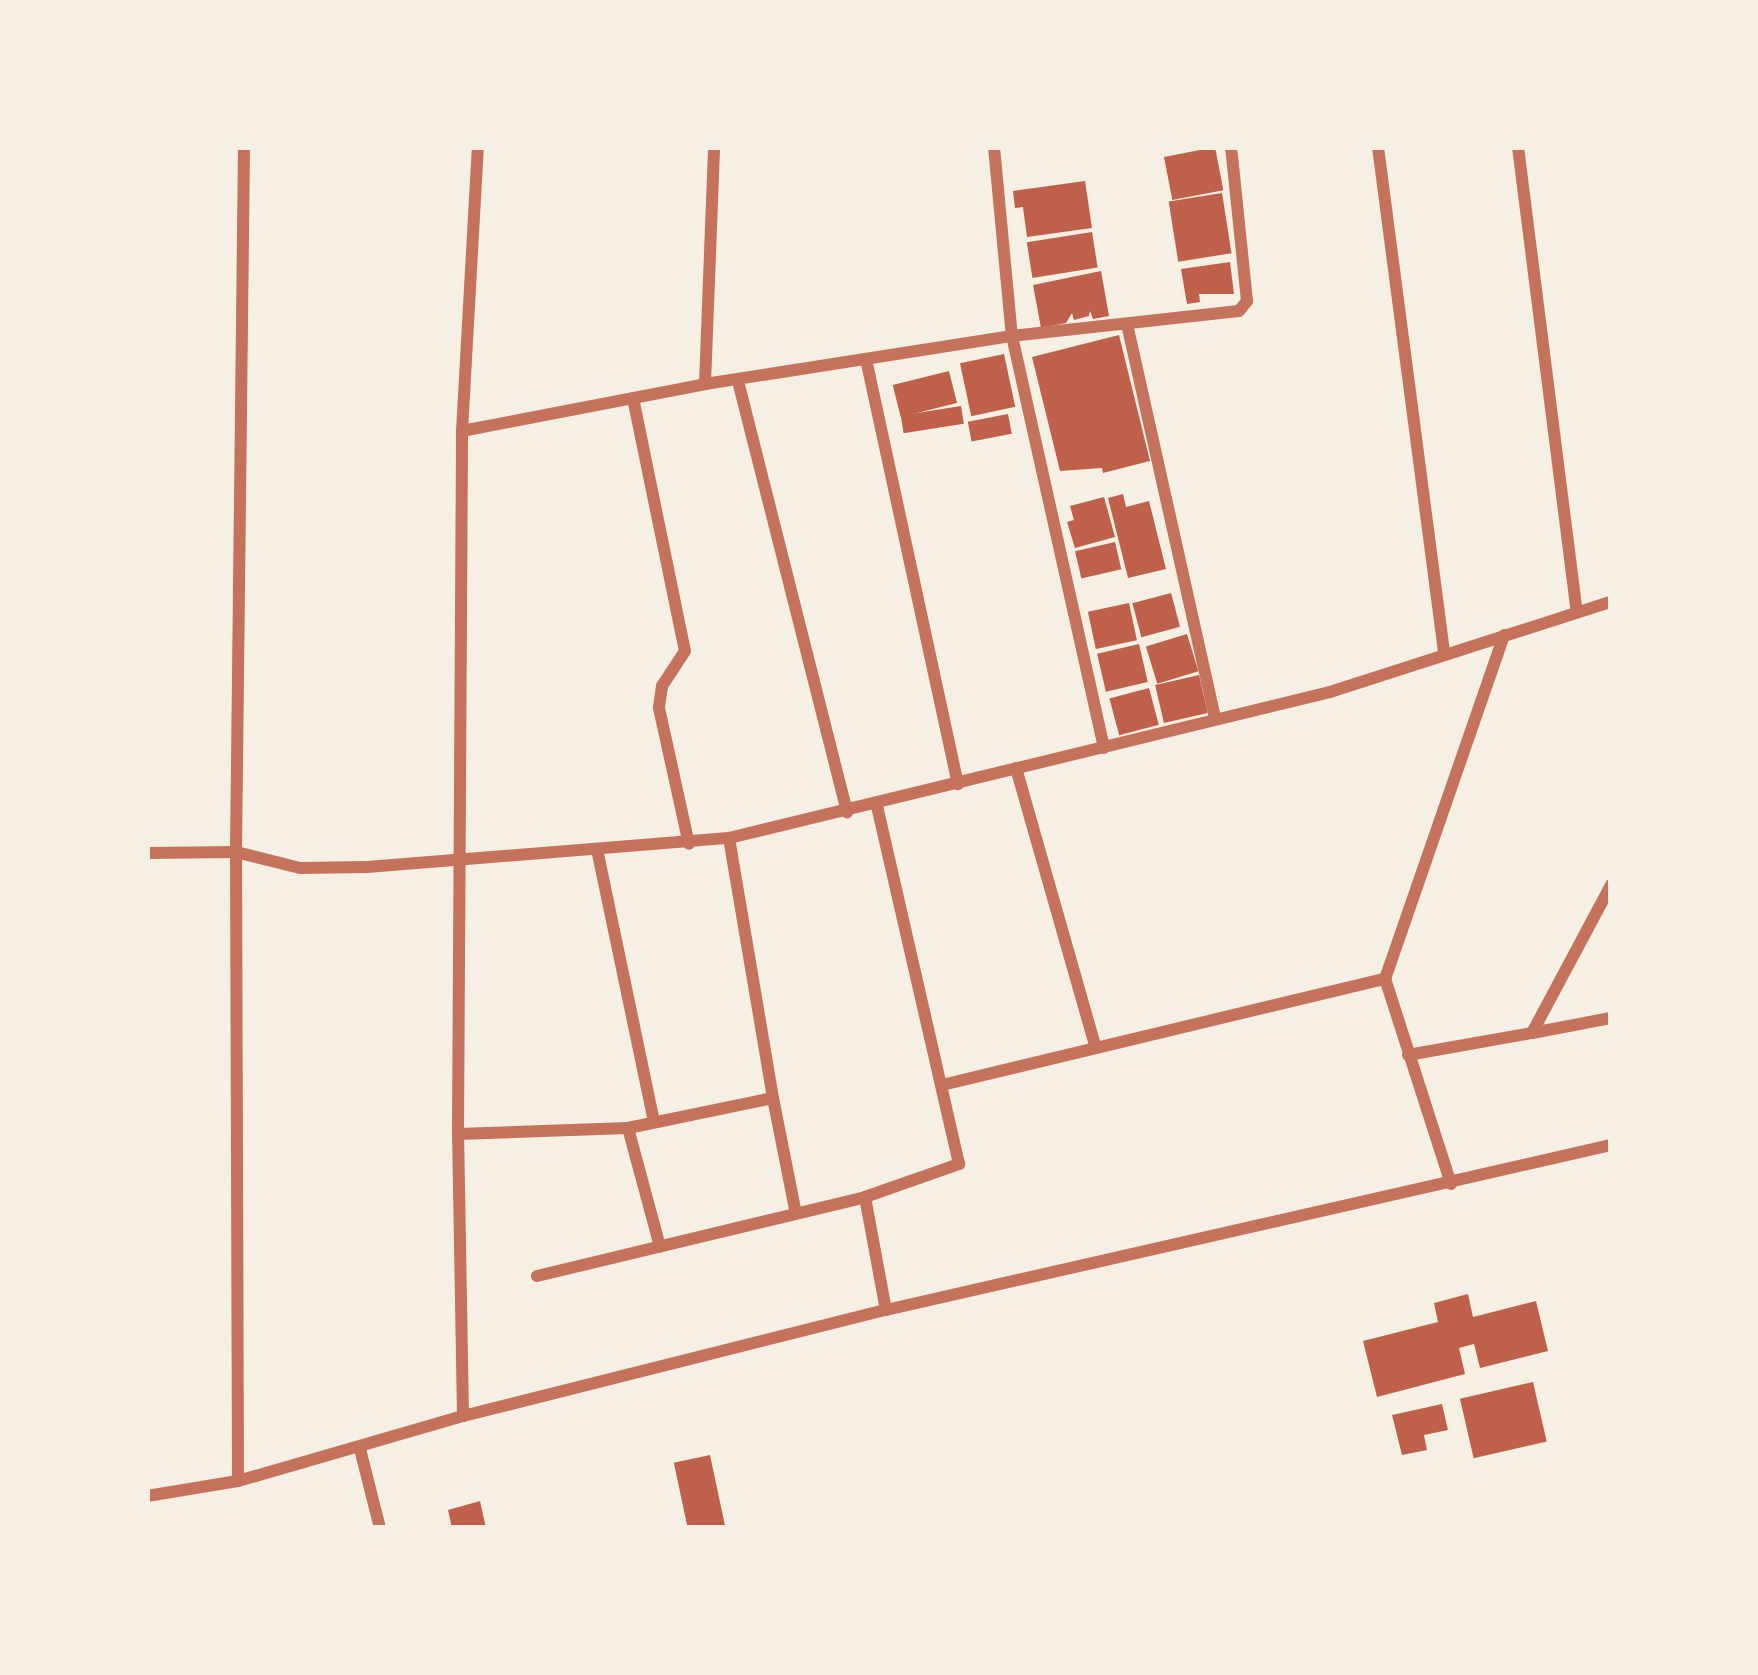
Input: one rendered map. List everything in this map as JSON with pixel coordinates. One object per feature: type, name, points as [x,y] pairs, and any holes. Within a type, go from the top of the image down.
[{"type":"street","points":[[238,1480],[236,852],[244,147]]},
{"type":"street","points":[[464,1416],[458,1134],[462,431],[478,147]]},
{"type":"street","points":[[705,384],[714,147]]},
{"type":"street","points":[[994,147],[1012,336],[1104,748]]},
{"type":"street","points":[[462,431],[705,384],[1012,336],[1226,314],[1247,301],[1231,147]]},
{"type":"street","points":[[1378,147],[1444,652]]},
{"type":"street","points":[[1518,147],[1577,612]]},
{"type":"street","points":[[1127,324],[1215,718]]},
{"type":"street","points":[[866,359],[958,784]]},
{"type":"street","points":[[738,381],[847,812]]},
{"type":"street","points":[[633,398],[685,651],[662,686],[659,708],[689,844]]},
{"type":"street","points":[[147,853],[236,852],[300,868],[729,838],[1330,692],[1611,602]]},
{"type":"street","points":[[1451,1184],[1384,979],[1504,635]]},
{"type":"street","points":[[1016,769],[1095,1046]]},
{"type":"street","points":[[537,1276],[865,1197],[959,1164],[877,802]]},
{"type":"street","points":[[729,838],[796,1214]]},
{"type":"street","points":[[597,849],[654,1122]]},
{"type":"street","points":[[1532,1034],[1611,885]]},
{"type":"street","points":[[942,1085],[1384,979]]},
{"type":"street","points":[[1408,1055],[1611,1018]]},
{"type":"street","points":[[458,1134],[628,1128],[772,1098]]},
{"type":"street","points":[[628,1128],[659,1247]]},
{"type":"street","points":[[147,1496],[238,1480],[464,1416],[886,1310],[1611,1145]]},
{"type":"street","points":[[865,1197],[886,1310]]},
{"type":"street","points":[[360,1449],[380,1528]]},
{"type":"building","points":[[1215,147],[1223,190],[1172,200],[1164,157]]},
{"type":"building","points":[[1085,181],[1092,228],[1027,237],[1023,207],[1015,208],[1013,191]]},
{"type":"building","points":[[1222,193],[1232,253],[1178,262],[1169,201]]},
{"type":"building","points":[[1092,232],[1098,268],[1032,278],[1027,242]]},
{"type":"building","points":[[1230,262],[1234,294],[1199,294],[1200,302],[1187,304],[1181,269]]},
{"type":"building","points":[[1101,271],[1109,316],[1093,319],[1090,311],[1089,316],[1074,320],[1072,313],[1066,323],[1041,328],[1033,285]]},
{"type":"building","points":[[1119,335],[1150,461],[1103,473],[1102,468],[1060,471],[1032,357]]},
{"type":"building","points":[[1004,354],[1015,407],[971,416],[960,363]]},
{"type":"building","points":[[949,371],[957,403],[901,417],[893,385]]},
{"type":"building","points":[[961,406],[964,424],[904,433],[901,416]]},
{"type":"building","points":[[1008,414],[1012,434],[972,441],[968,422]]},
{"type":"building","points":[[1123,494],[1126,507],[1149,501],[1166,569],[1128,578],[1108,498]]},
{"type":"building","points":[[1104,497],[1115,537],[1075,548],[1067,522],[1074,520],[1070,506]]},
{"type":"building","points":[[1115,542],[1121,569],[1081,579],[1075,551]]},
{"type":"building","points":[[1171,593],[1180,627],[1141,637],[1132,603]]},
{"type":"building","points":[[1129,603],[1137,640],[1096,649],[1088,612]]},
{"type":"building","points":[[1187,634],[1198,671],[1157,684],[1146,647]]},
{"type":"building","points":[[1139,644],[1148,682],[1106,692],[1097,654]]},
{"type":"building","points":[[1199,675],[1208,713],[1164,723],[1155,685]]},
{"type":"building","points":[[1149,688],[1159,725],[1119,735],[1109,699]]},
{"type":"building","points":[[1468,1294],[1473,1317],[1536,1301],[1548,1351],[1480,1368],[1474,1344],[1459,1348],[1465,1374],[1377,1397],[1363,1341],[1438,1322],[1434,1303]]},
{"type":"building","points":[[1533,1382],[1547,1441],[1474,1458],[1460,1399]]},
{"type":"building","points":[[1442,1404],[1448,1430],[1424,1435],[1427,1450],[1402,1455],[1392,1415]]},
{"type":"building","points":[[710,1455],[726,1528],[688,1528],[674,1463]]},
{"type":"building","points":[[480,1501],[486,1528],[452,1528],[448,1510]]}]
